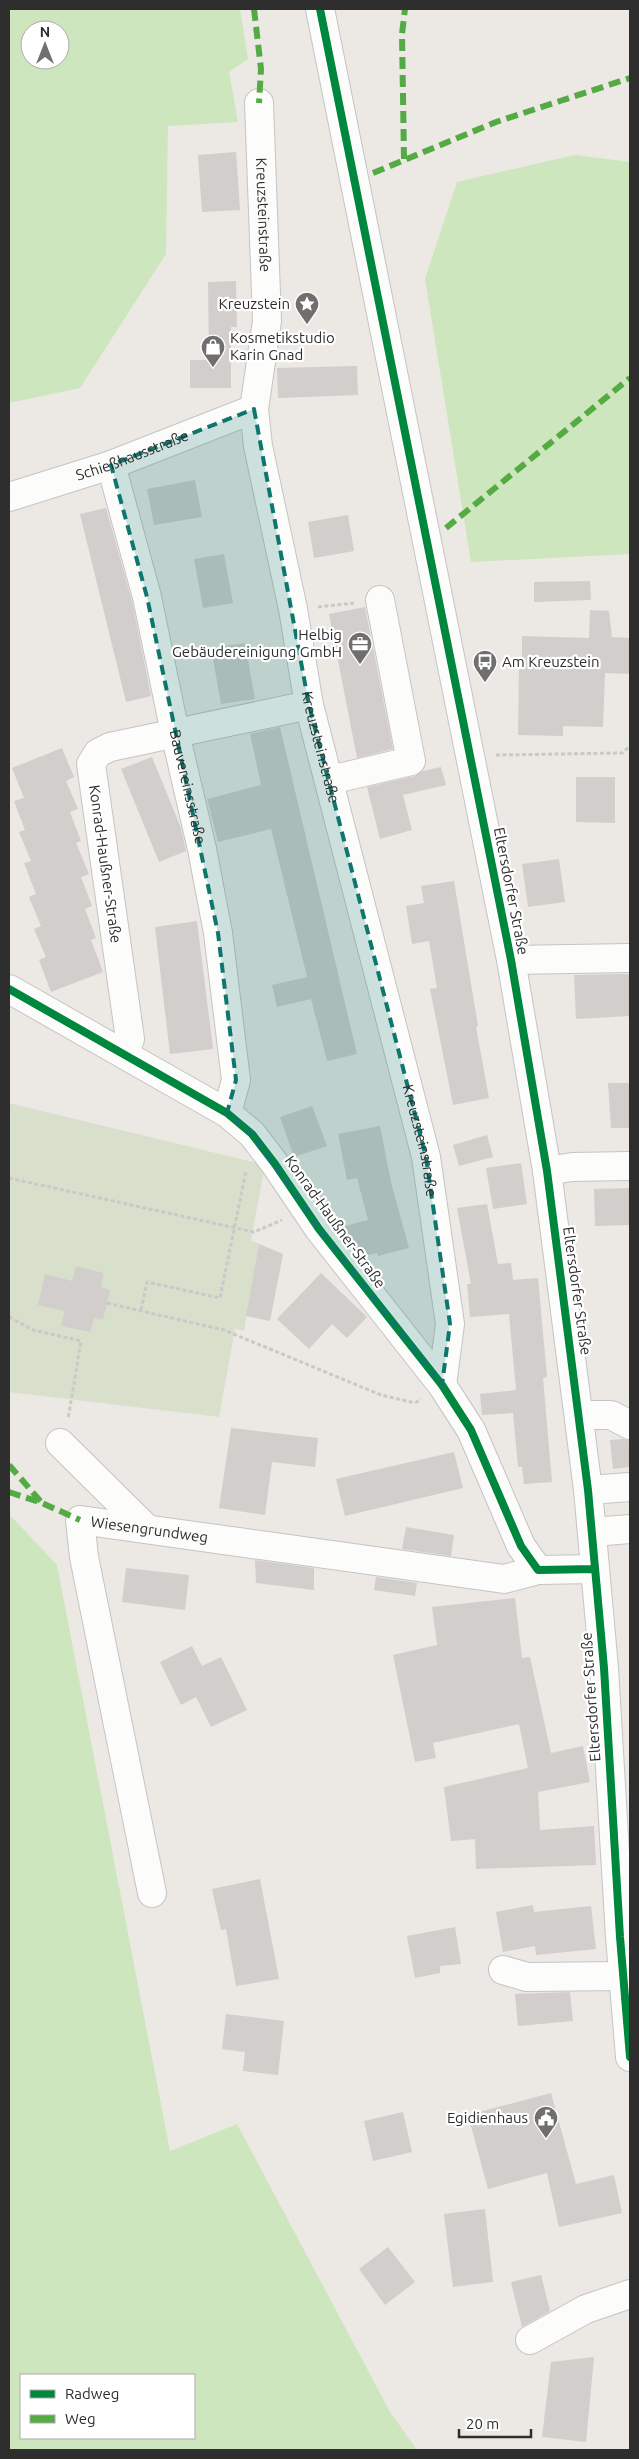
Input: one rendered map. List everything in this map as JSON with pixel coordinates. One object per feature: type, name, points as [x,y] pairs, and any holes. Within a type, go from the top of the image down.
[{"type":"street","name":"Eltersdorfer Straße","points":[[320,9],[428,538],[511,960],[547,1171],[580,1415],[595,1569],[619,1715],[622,1976],[630,2057]]},
{"type":"street","name":"Kreuzsteinstraße","points":[[259,103],[267,321],[254,409],[258,446],[293,609],[309,705],[330,780],[426,1157],[450,1324],[442,1385]]},
{"type":"street","name":"Schießhausstraße","points":[[9,497],[111,465],[254,409]]},
{"type":"street","name":"Bauvereinsstraße","points":[[111,465],[147,597],[175,733],[202,849],[218,933],[236,1080],[227,1113]]},
{"type":"street","points":[[330,780],[411,761],[380,600]]},
{"type":"street","points":[[175,733],[309,705]]},
{"type":"street","name":"Konrad-Haußner-Straße","points":[[124,1054],[130,1039],[91,764],[98,754],[110,747],[175,733]]},
{"type":"street","name":"Eltersdorfer Straße","points":[[511,960],[630,958]]},
{"type":"street","name":"Konrad-Haußner-Straße","points":[[9,989],[227,1113],[252,1134],[307,1209],[319,1229],[442,1385],[471,1430],[521,1546],[538,1570]]},
{"type":"street","points":[[547,1171],[572,1167],[630,1166]]},
{"type":"street","points":[[580,1415],[611,1415],[630,1425]]},
{"type":"street","points":[[60,1444],[147,1529]]},
{"type":"street","points":[[588,1490],[630,1487]]},
{"type":"street","name":"Wiesengrundweg","points":[[152,1892],[84,1557],[80,1520],[504,1579],[538,1570],[595,1569]]},
{"type":"street","points":[[592,1532],[630,1529]]},
{"type":"street","points":[[503,1970],[527,1977],[622,1976]]},
{"type":"street","points":[[530,2340],[586,2309],[630,2294]]},
{"type":"path","points":[[293,609],[380,600]]},
{"type":"path","points":[[470,756],[622,754],[630,746]]},
{"type":"path","points":[[141,1310],[147,1282],[220,1298],[246,1171]]},
{"type":"path","points":[[9,1178],[254,1232],[307,1209]]},
{"type":"path","points":[[107,1303],[224,1330],[390,1397],[415,1403],[442,1385]]},
{"type":"path","points":[[9,1317],[33,1330],[81,1341],[69,1418],[60,1444]]},
{"type":"highlighted area","points":[[254,409],[309,705],[426,1157],[450,1324],[442,1385],[319,1229],[252,1134],[227,1113],[236,1080],[218,933],[147,597],[111,465]]},
{"type":"green space","points":[[9,9],[240,9],[248,59],[229,72],[238,122],[168,126],[166,254],[80,388],[9,403]]},
{"type":"green space","points":[[575,155],[630,162],[630,554],[471,562],[425,279],[457,182]]},
{"type":"green space","points":[[9,1103],[265,1165],[251,1240],[259,1244],[244,1331],[235,1329],[219,1417],[9,1392]]},
{"type":"green space","points":[[9,1514],[57,1565],[170,2151],[237,2124],[390,2412],[417,2450],[9,2450]]},
{"type":"building","points":[[236,152],[240,210],[202,212],[198,155]]},
{"type":"building","points":[[236,281],[237,327],[231,327],[231,388],[190,388],[190,360],[209,360],[208,282]]},
{"type":"building","points":[[357,366],[358,395],[278,398],[277,368]]},
{"type":"building","points":[[195,480],[202,517],[154,525],[147,489]]},
{"type":"building","points":[[106,508],[132,601],[151,696],[126,702],[80,514]]},
{"type":"building","points":[[348,515],[354,551],[314,558],[308,522]]},
{"type":"building","points":[[224,554],[233,603],[203,608],[194,559]]},
{"type":"building","points":[[590,581],[591,600],[534,602],[534,582]]},
{"type":"building","name":"Helbig Gebäudereinigung GmbH","points":[[365,607],[393,749],[357,758],[329,614]]},
{"type":"building","points":[[590,610],[609,611],[612,637],[630,638],[630,674],[605,673],[603,727],[563,726],[563,736],[518,735],[519,667],[522,667],[522,636],[589,638]]},
{"type":"building","points":[[245,643],[255,699],[221,704],[211,648]]},
{"type":"building","points":[[280,727],[357,1054],[327,1061],[311,999],[277,1007],[272,985],[307,977],[271,829],[218,842],[207,799],[261,785],[250,734]]},
{"type":"building","points":[[62,748],[74,777],[66,781],[78,809],[70,812],[81,841],[76,843],[89,874],[81,877],[92,906],[85,909],[96,938],[91,940],[103,972],[51,992],[39,960],[46,957],[34,929],[41,926],[29,897],[36,894],[24,863],[31,861],[19,832],[25,830],[14,801],[24,798],[12,768]]},
{"type":"building","points":[[152,757],[181,828],[186,851],[159,862],[121,769]]},
{"type":"building","points":[[441,767],[446,785],[403,795],[412,830],[380,839],[367,787],[415,776],[423,771]]},
{"type":"building","points":[[576,777],[615,777],[615,823],[576,822]]},
{"type":"building","points":[[559,859],[565,902],[528,907],[522,864]]},
{"type":"building","points":[[454,881],[478,1026],[476,1027],[489,1098],[453,1105],[430,989],[437,988],[429,941],[412,944],[406,906],[424,903],[421,886]]},
{"type":"building","points":[[197,921],[213,1049],[170,1054],[155,927]]},
{"type":"building","points":[[630,974],[630,1016],[576,1019],[574,975]]},
{"type":"building","points":[[608,1083],[630,1083],[630,1128],[611,1128]]},
{"type":"building","points":[[312,1106],[327,1146],[294,1157],[280,1117]]},
{"type":"building","points":[[380,1126],[391,1182],[409,1248],[378,1256],[377,1253],[361,1257],[349,1242],[345,1226],[368,1220],[357,1178],[347,1180],[338,1134]]},
{"type":"building","points":[[487,1135],[493,1157],[459,1166],[453,1145]]},
{"type":"building","points":[[521,1163],[527,1204],[493,1209],[486,1168]]},
{"type":"building","points":[[630,1188],[630,1225],[595,1226],[594,1189]]},
{"type":"building","points":[[487,1204],[498,1264],[511,1263],[513,1280],[538,1278],[547,1377],[543,1378],[552,1482],[524,1484],[522,1467],[518,1467],[513,1413],[482,1415],[480,1394],[516,1390],[509,1314],[470,1317],[467,1284],[471,1284],[457,1208]]},
{"type":"building","points":[[259,1244],[283,1254],[270,1321],[246,1316]]},
{"type":"building","points":[[76,1266],[104,1273],[101,1287],[110,1290],[103,1320],[94,1318],[90,1332],[61,1326],[65,1311],[38,1305],[45,1274],[72,1281]]},
{"type":"building","points":[[321,1273],[367,1317],[347,1338],[332,1324],[309,1349],[277,1319]]},
{"type":"building","points":[[231,1428],[318,1438],[315,1467],[272,1462],[265,1515],[219,1508]]},
{"type":"building","points":[[624,1439],[630,1441],[630,1467],[613,1469],[610,1440]]},
{"type":"building","points":[[454,1452],[463,1488],[345,1516],[336,1479]]},
{"type":"building","points":[[406,1527],[454,1535],[451,1556],[402,1549]]},
{"type":"building","points":[[255,1560],[314,1568],[314,1590],[256,1583]]},
{"type":"building","points":[[126,1568],[189,1575],[185,1610],[122,1602]]},
{"type":"building","points":[[376,1577],[417,1583],[415,1596],[374,1590]]},
{"type":"building","points":[[515,1598],[522,1658],[530,1657],[551,1753],[583,1746],[590,1782],[538,1792],[540,1830],[594,1826],[596,1865],[476,1869],[475,1839],[451,1841],[444,1787],[528,1768],[519,1724],[433,1743],[436,1758],[415,1762],[393,1655],[437,1645],[432,1607]]},
{"type":"building","points":[[192,1646],[202,1666],[221,1657],[247,1710],[211,1727],[196,1697],[181,1705],[160,1662]]},
{"type":"building","points":[[260,1879],[279,1979],[236,1986],[226,1929],[221,1930],[212,1889]]},
{"type":"building","points":[[533,1905],[534,1912],[591,1906],[596,1949],[536,1955],[535,1946],[503,1952],[496,1912]]},
{"type":"building","points":[[455,1927],[461,1964],[440,1966],[440,1973],[415,1978],[407,1936]]},
{"type":"building","points":[[570,1992],[573,2021],[518,2026],[515,1994]]},
{"type":"building","points":[[226,2014],[284,2021],[278,2075],[243,2071],[245,2052],[222,2049]]},
{"type":"building","name":"Egidienhaus","points":[[551,2093],[576,2184],[614,2175],[622,2213],[559,2227],[547,2173],[488,2189],[468,2115]]},
{"type":"building","points":[[403,2112],[412,2152],[373,2161],[364,2121]]},
{"type":"building","points":[[485,2209],[493,2282],[453,2287],[444,2214]]},
{"type":"building","points":[[388,2247],[415,2282],[385,2305],[359,2269]]},
{"type":"building","points":[[541,2275],[550,2311],[522,2327],[511,2282]]},
{"type":"building","points":[[594,2357],[586,2442],[542,2437],[551,2362]]},
{"type":"marked path","points":[[254,9],[261,69],[259,103]]},
{"type":"marked path","points":[[404,159],[402,34],[405,9]]},
{"type":"marked path","points":[[373,173],[496,122],[630,78]]},
{"type":"marked path","points":[[446,528],[630,378]]},
{"type":"marked path","points":[[9,1465],[42,1503]]},
{"type":"marked path","points":[[9,1492],[42,1503],[80,1520]]},
{"type":"cycle path","points":[[320,9],[511,960],[547,1171],[588,1490],[604,1668],[620,1937],[630,2057]]},
{"type":"cycle path","points":[[9,989],[227,1113],[252,1134],[275,1164],[319,1229],[442,1385],[471,1430],[521,1546],[538,1570],[595,1569]]},
{"type":"place","name":"Kreuzstein","points":[[307,325]]},
{"type":"place","name":"Kosmetikstudio Karin Gnad","points":[[213,368]]},
{"type":"place","name":"Helbig Gebäudereinigung GmbH","points":[[360,665]]},
{"type":"place","name":"Am Kreuzstein","points":[[485,683]]},
{"type":"place","name":"Egidienhaus","points":[[546,2139]]}]
